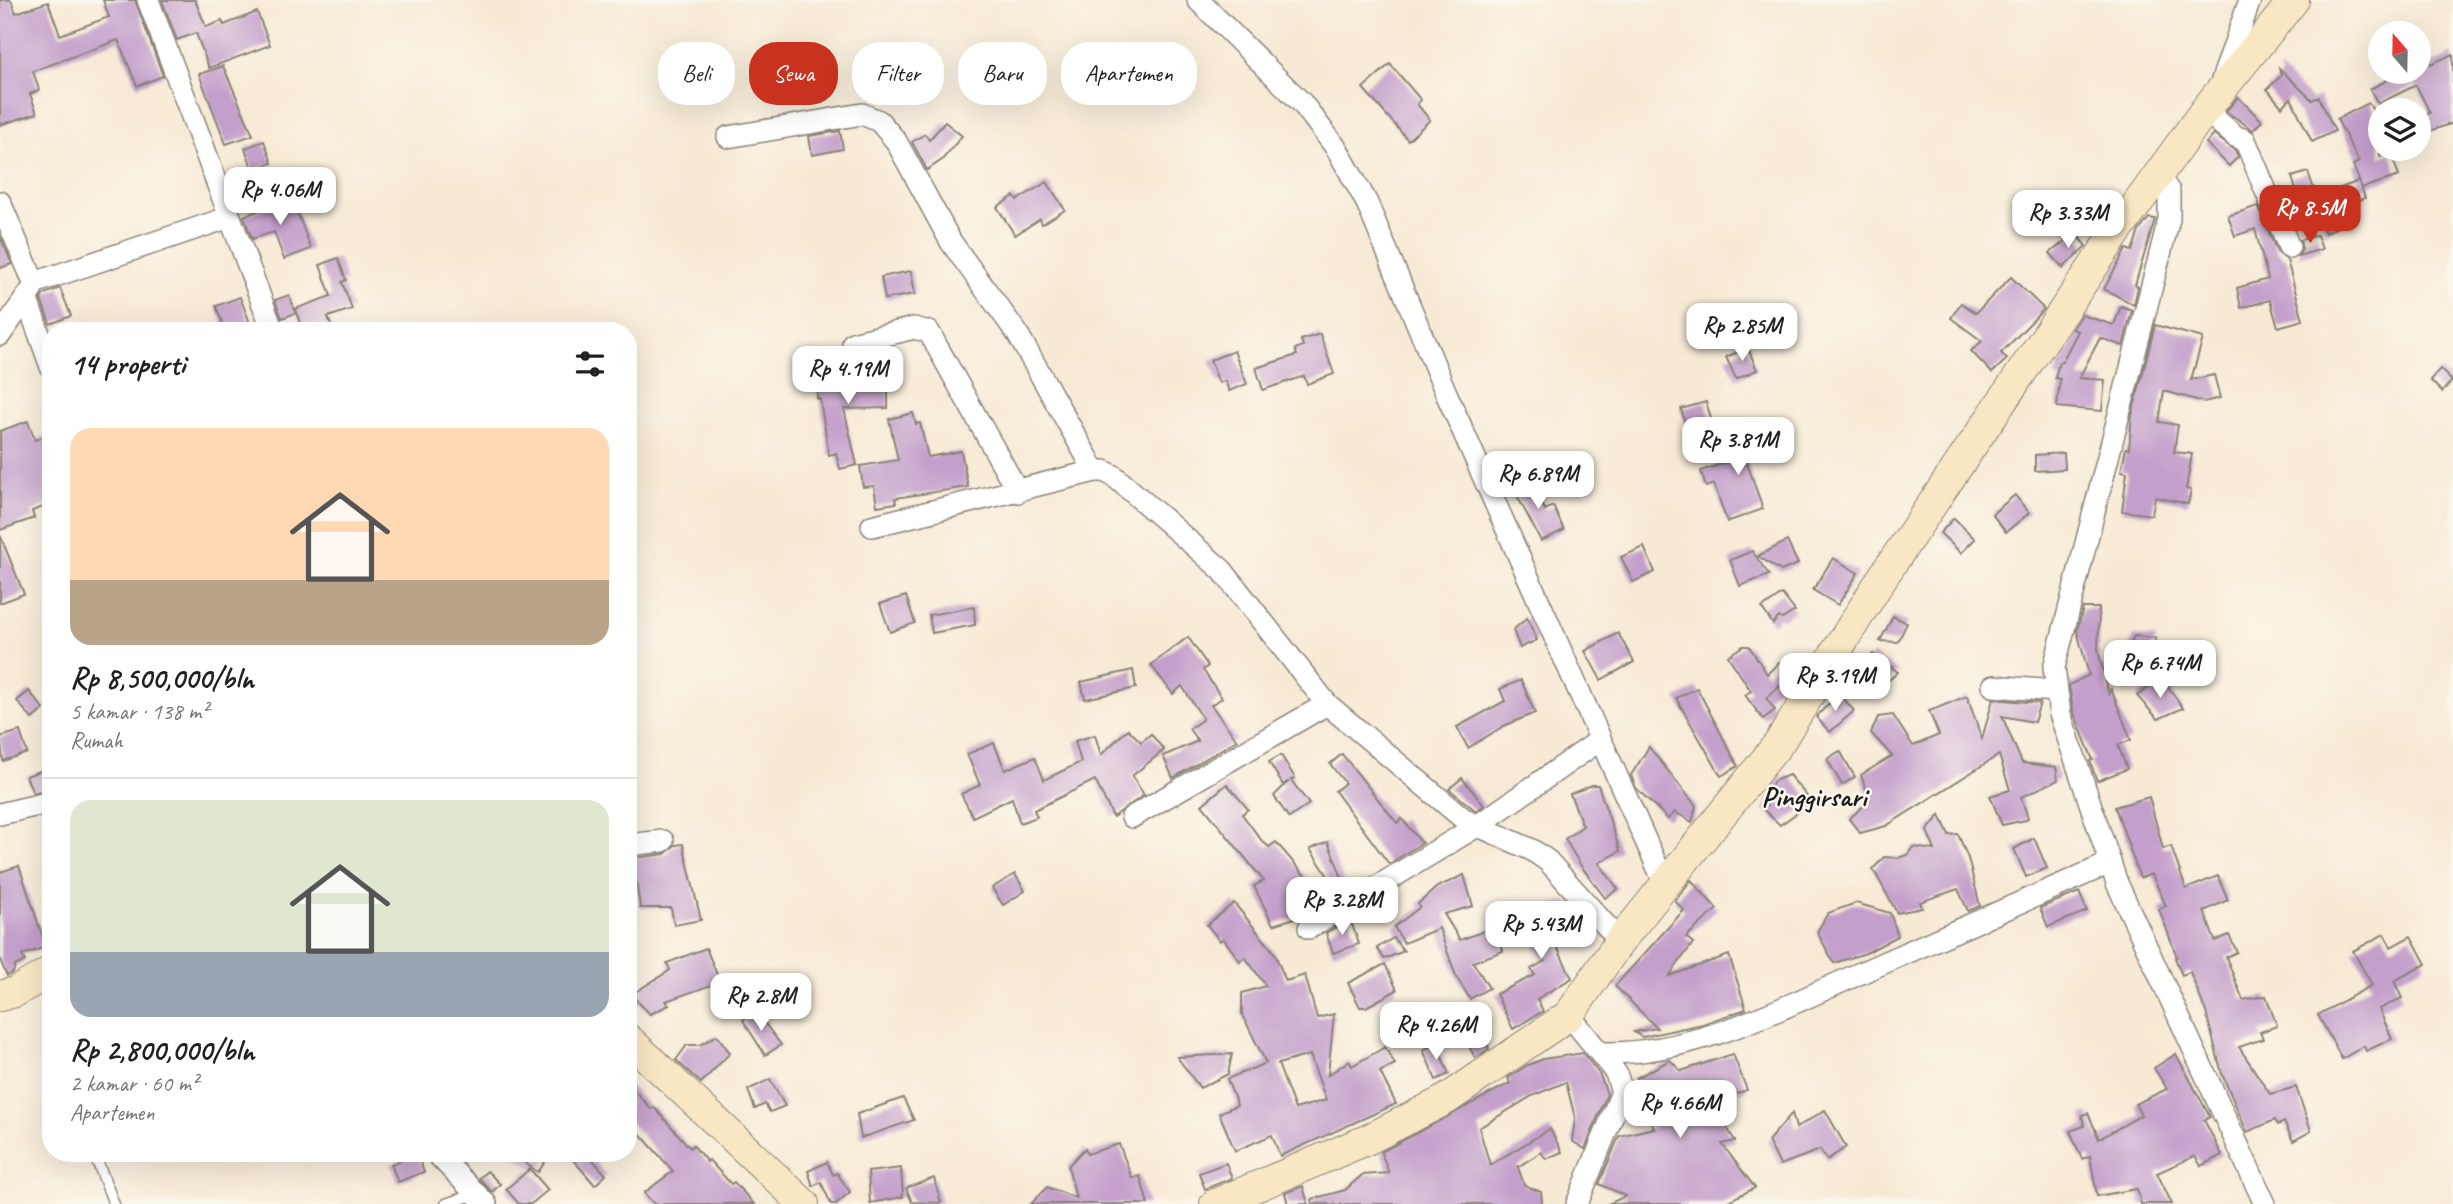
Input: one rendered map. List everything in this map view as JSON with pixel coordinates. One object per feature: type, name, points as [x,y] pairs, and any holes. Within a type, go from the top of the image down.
[{"type":"street","points":[[148,0],[270,322]]},
{"type":"street","points":[[1198,0],[1302,103],[1337,149],[1361,192],[1665,884]]},
{"type":"street","points":[[2210,106],[2250,0]]},
{"type":"street","points":[[1215,1204],[1368,1139],[1447,1099],[1569,1015],[1620,942],[1779,743],[1882,578],[2158,176],[2294,0]]},
{"type":"street","points":[[2210,106],[2235,136],[2245,141],[2289,247]]},
{"type":"street","points":[[728,138],[862,114],[879,121],[896,141],[951,242],[1017,333],[1094,471]]},
{"type":"street","points":[[2158,176],[2169,191],[2169,219],[2054,668],[2055,691],[2110,863],[2265,1204]]},
{"type":"street","points":[[0,202],[42,335]]},
{"type":"street","points":[[0,335],[30,292],[230,218]]},
{"type":"street","points":[[853,343],[914,328],[929,332],[1018,492]]},
{"type":"street","points":[[872,526],[1018,492],[1094,471],[1104,471],[1114,476],[1222,570],[1328,704],[1465,820],[1532,850],[1548,861],[1620,942]]},
{"type":"street","points":[[1993,686],[2055,691]]},
{"type":"street","points":[[1132,817],[1328,704]]},
{"type":"street","points":[[1309,928],[1477,826],[1600,740]]},
{"type":"street","points":[[0,814],[42,804]]},
{"type":"street","points":[[637,844],[663,841]]},
{"type":"street","points":[[1602,1053],[1655,1051],[1689,1042],[1777,1010],[2110,863]]},
{"type":"street","points":[[0,996],[15,992],[42,976]]},
{"type":"street","points":[[1569,1015],[1616,1073],[1622,1092],[1577,1204]]},
{"type":"street","points":[[637,1047],[804,1204]]},
{"type":"street","points":[[445,1162],[481,1199]]},
{"type":"lane","points":[[98,1162],[114,1204]]},
{"type":"lane","points":[[446,1204],[481,1199]]},
{"type":"building","points":[[0,0],[11,0],[16,13],[48,2],[60,35],[109,17],[103,0],[135,0],[163,76],[137,86],[118,40],[33,71],[39,90],[30,94],[37,113],[0,125]]},
{"type":"building","points":[[162,0],[195,0],[206,27],[222,21],[224,25],[257,12],[270,45],[209,68],[196,33],[177,40]]},
{"type":"building","points":[[2453,54],[2453,123],[2431,131],[2431,98],[2422,98],[2416,85],[2390,98],[2375,98],[2370,89],[2380,84],[2431,84],[2431,64]]},
{"type":"building","points":[[1390,64],[1421,100],[1417,104],[1430,120],[1408,140],[1363,88]]},
{"type":"building","points":[[223,66],[253,135],[226,144],[199,74]]},
{"type":"building","points":[[2279,68],[2312,100],[2319,97],[2335,131],[2312,142],[2291,98],[2282,107],[2267,89],[2281,76]]},
{"type":"building","points":[[2238,97],[2262,121],[2253,130],[2226,111]]},
{"type":"building","points":[[2368,104],[2368,161],[2394,161],[2399,176],[2362,188],[2353,165],[2359,162],[2337,119]]},
{"type":"building","points":[[945,122],[962,136],[942,160],[927,170],[912,142],[925,134],[929,140]]},
{"type":"building","points":[[840,131],[843,149],[812,155],[809,136]]},
{"type":"building","points":[[2214,135],[2235,150],[2238,157],[2229,166],[2206,143]]},
{"type":"building","points":[[264,141],[272,163],[253,170],[245,148]]},
{"type":"building","points":[[2308,172],[2316,195],[2299,200],[2292,177]]},
{"type":"building","points":[[2359,181],[2365,198],[2333,209],[2340,226],[2325,233],[2311,199]]},
{"type":"building","points":[[1047,182],[1065,210],[1042,224],[1040,219],[1015,235],[997,207],[1014,196],[1017,200]]},
{"type":"building","points":[[292,198],[311,249],[284,259],[274,232],[252,239],[244,216]]},
{"type":"building","points":[[2258,206],[2277,252],[2287,260],[2303,320],[2278,327],[2270,300],[2241,308],[2237,288],[2268,279],[2255,229],[2235,236],[2228,216]]},
{"type":"building","points":[[2149,218],[2155,219],[2135,285],[2138,287],[2134,305],[2104,289],[2126,249],[2132,251],[2139,231]]},
{"type":"building","points":[[2075,233],[2086,246],[2063,268],[2050,253]]},
{"type":"building","points":[[2317,235],[2322,249],[2298,256],[2302,249],[2300,240]]},
{"type":"building","points":[[0,236],[12,264],[0,268]]},
{"type":"building","points":[[338,258],[346,280],[342,282],[352,309],[328,317],[330,322],[300,322],[295,309],[331,296],[320,265]]},
{"type":"building","points":[[911,271],[915,294],[885,299],[881,277]]},
{"type":"building","points":[[2011,277],[2044,309],[2001,353],[2007,359],[1992,373],[1971,351],[1982,341],[1951,318],[1961,303],[1976,313]]},
{"type":"building","points":[[60,288],[71,316],[49,322],[41,299],[44,294]]},
{"type":"building","points":[[289,295],[296,313],[282,318],[275,300]]},
{"type":"building","points":[[240,297],[250,322],[222,322],[216,306]]},
{"type":"building","points":[[2121,306],[2132,310],[2123,346],[2100,338],[2079,378],[2105,380],[2102,411],[2057,407],[2060,379],[2055,378],[2059,362],[2062,362],[2078,331],[2072,329],[2082,315],[2114,325]]},
{"type":"building","points":[[2155,325],[2203,338],[2191,380],[2214,375],[2220,398],[2204,402],[2164,391],[2159,422],[2178,425],[2174,452],[2192,454],[2186,489],[2191,490],[2188,504],[2155,497],[2152,515],[2122,511],[2127,472],[2121,471],[2126,448],[2129,449],[2132,415]]},
{"type":"building","points":[[1320,334],[1334,374],[1307,384],[1304,376],[1263,390],[1256,368],[1297,355],[1295,349],[1303,346],[1301,340]]},
{"type":"building","points":[[1748,348],[1757,370],[1736,379],[1726,357]]},
{"type":"building","points":[[1234,351],[1247,384],[1229,391],[1225,381],[1219,383],[1210,360]]},
{"type":"building","points":[[873,366],[873,374],[880,373],[880,385],[888,385],[888,408],[844,409],[857,465],[840,469],[836,453],[829,455],[820,399],[817,399],[818,380],[832,381],[833,368]]},
{"type":"building","points":[[2440,369],[2452,381],[2442,392],[2430,380]]},
{"type":"building","points":[[1706,402],[1712,422],[1687,430],[1681,409]]},
{"type":"building","points":[[913,413],[916,424],[920,423],[928,457],[961,451],[968,487],[895,498],[896,503],[877,506],[874,486],[863,487],[860,466],[898,460],[889,419]]},
{"type":"building","points":[[28,421],[35,440],[42,437],[42,507],[32,511],[34,518],[0,530],[0,431]]},
{"type":"building","points":[[1757,425],[1767,451],[1746,460],[1763,509],[1727,522],[1714,484],[1706,487],[1701,471],[1741,457],[1732,435]]},
{"type":"building","points":[[2064,453],[2065,469],[2035,471],[2035,455]]},
{"type":"building","points":[[1531,479],[1545,510],[1553,506],[1564,530],[1541,541],[1513,488]]},
{"type":"building","points":[[2015,495],[2029,513],[2006,532],[1992,514]]},
{"type":"building","points":[[1954,518],[1975,539],[1961,553],[1940,533]]},
{"type":"building","points":[[0,535],[24,594],[0,603]]},
{"type":"building","points":[[1787,541],[1798,564],[1781,571],[1758,556]]},
{"type":"building","points":[[1644,547],[1655,572],[1633,582],[1621,557]]},
{"type":"building","points":[[1752,551],[1769,575],[1740,586],[1730,560]]},
{"type":"building","points":[[1833,558],[1858,573],[1838,605],[1813,590]]},
{"type":"building","points":[[1782,594],[1795,611],[1782,619],[1779,617],[1773,624],[1762,608]]},
{"type":"building","points":[[906,596],[915,623],[890,632],[880,604]]},
{"type":"building","points":[[974,607],[975,625],[932,633],[929,615]]},
{"type":"building","points":[[2083,608],[2099,608],[2098,650],[2109,694],[2111,689],[2131,740],[2118,745],[2127,769],[2097,781],[2090,761],[2093,760],[2073,711],[2069,685],[2089,675],[2077,631]]},
{"type":"building","points":[[1893,616],[1907,623],[1898,642],[1880,641]]},
{"type":"building","points":[[1527,618],[1537,640],[1520,648],[1513,630]]},
{"type":"building","points":[[1618,633],[1634,662],[1601,680],[1585,651]]},
{"type":"building","points":[[2134,636],[2156,638],[2146,664],[2124,660]]},
{"type":"building","points":[[1188,637],[1208,666],[1203,670],[1222,698],[1211,705],[1237,740],[1173,778],[1163,756],[1198,741],[1189,729],[1203,719],[1182,686],[1173,694],[1151,665]]},
{"type":"building","points":[[1743,646],[1749,646],[1767,674],[1780,662],[1792,676],[1766,698],[1775,710],[1763,719],[1745,695],[1751,691],[1728,656]]},
{"type":"building","points":[[1873,654],[1898,672],[1880,688],[1859,673]]},
{"type":"building","points":[[1133,670],[1136,688],[1085,699],[1081,682]]},
{"type":"building","points":[[1521,680],[1535,713],[1504,726],[1468,748],[1457,727],[1505,701],[1500,689]]},
{"type":"building","points":[[2158,681],[2164,681],[2183,708],[2158,719],[2137,696]]},
{"type":"building","points":[[1697,688],[1738,766],[1721,776],[1676,698]]},
{"type":"building","points":[[29,691],[42,707],[42,711],[32,719],[17,701]]},
{"type":"building","points":[[1839,693],[1854,711],[1830,732],[1816,717]]},
{"type":"building","points":[[1967,696],[1982,739],[1993,699],[2040,703],[2034,722],[2002,716],[2022,763],[2056,767],[2058,780],[2021,797],[2028,818],[2026,820],[2002,825],[1990,796],[2010,790],[1999,755],[1886,826],[1860,833],[1849,819],[1870,800],[1861,775],[1892,756],[1871,733],[1878,717],[1893,715],[1913,746],[1939,735],[1929,711]]},
{"type":"building","points":[[1128,729],[1141,742],[1151,734],[1164,750],[1132,776],[1144,795],[1113,817],[1095,780],[1034,810],[1037,817],[1020,823],[1012,798],[973,817],[961,794],[980,785],[967,754],[994,743],[1005,770],[1035,757],[1044,780],[1081,762],[1075,741],[1095,735],[1101,755]]},
{"type":"building","points":[[20,731],[27,753],[3,761],[0,737]]},
{"type":"building","points":[[1649,747],[1696,806],[1692,822],[1675,812],[1668,819],[1636,788],[1631,775]]},
{"type":"building","points":[[1840,751],[1855,777],[1842,785],[1827,759]]},
{"type":"building","points":[[1342,754],[1397,823],[1402,819],[1422,843],[1389,864],[1335,791],[1345,783],[1330,764]]},
{"type":"building","points":[[1281,755],[1295,778],[1291,780],[1309,804],[1289,818],[1274,796],[1289,781],[1283,785],[1269,762]]},
{"type":"building","points":[[42,770],[42,791],[33,793],[26,776]]},
{"type":"building","points":[[1789,775],[1812,802],[1780,825],[1764,810],[1772,794],[1769,791],[1774,781]]},
{"type":"building","points":[[1462,778],[1484,805],[1476,811],[1449,789]]},
{"type":"building","points":[[1227,784],[1248,809],[1242,814],[1262,841],[1269,847],[1276,842],[1318,891],[1324,886],[1330,900],[1307,914],[1273,925],[1254,886],[1264,881],[1202,805]]},
{"type":"building","points":[[1598,785],[1620,851],[1599,863],[1618,889],[1605,898],[1565,839],[1583,826],[1570,794]]},
{"type":"building","points":[[2149,797],[2163,849],[2171,846],[2186,889],[2218,876],[2228,900],[2204,911],[2215,941],[2229,935],[2237,952],[2226,957],[2243,1000],[2266,996],[2277,1026],[2260,1032],[2263,1039],[2239,1047],[2270,1094],[2296,1087],[2311,1131],[2293,1141],[2284,1122],[2278,1125],[2275,1120],[2247,1132],[2222,1074],[2206,1012],[2190,972],[2182,975],[2175,958],[2177,957],[2159,909],[2166,906],[2152,874],[2140,878],[2115,807]]},
{"type":"building","points":[[1940,815],[1949,835],[1958,834],[1968,858],[1980,906],[1968,911],[1958,889],[1920,902],[1922,908],[1897,913],[1873,869],[1884,857],[1898,858],[1907,855],[1913,847],[1935,850],[1927,831]]},
{"type":"building","points":[[2034,838],[2047,868],[2026,877],[2014,849]]},
{"type":"building","points":[[1328,842],[1347,890],[1340,894],[1310,849]]},
{"type":"building","points":[[683,844],[701,920],[674,925],[671,908],[640,908],[637,858],[665,854],[675,845]]},
{"type":"building","points":[[19,866],[42,935],[42,948],[22,955],[25,961],[15,966],[13,973],[7,976],[0,960],[0,872]]},
{"type":"building","points":[[1015,874],[1025,891],[1003,905],[992,888]]},
{"type":"building","points":[[1464,875],[1473,906],[1444,914],[1460,940],[1495,927],[1503,951],[1473,962],[1489,988],[1470,999],[1456,976],[1439,928],[1404,943],[1394,927],[1420,907],[1418,904],[1437,887]]},
{"type":"building","points":[[1691,880],[1717,909],[1686,937],[1693,943],[1669,976],[1729,955],[1746,1009],[1703,1024],[1642,1037],[1634,1032],[1657,1028],[1615,986],[1684,910],[1675,901]]},
{"type":"building","points":[[2079,892],[2087,911],[2048,927],[2040,908]]},
{"type":"building","points":[[1566,901],[1585,930],[1556,945],[1572,978],[1537,999],[1543,1011],[1513,1029],[1496,994],[1535,975],[1531,969],[1545,961],[1516,919]]},
{"type":"building","points":[[1234,903],[1274,952],[1286,981],[1305,975],[1317,1018],[1334,1014],[1328,1075],[1349,1061],[1352,1066],[1385,1047],[1395,1064],[1380,1072],[1396,1104],[1280,1156],[1272,1135],[1235,1151],[1219,1113],[1237,1105],[1227,1079],[1266,1063],[1242,1014],[1242,993],[1266,986],[1245,957],[1240,961],[1223,938],[1220,941],[1207,925]],"holes":[[[1310,1055],[1326,1100],[1295,1109],[1278,1064]]]},
{"type":"building","points":[[1856,903],[1890,913],[1898,936],[1866,953],[1834,963],[1817,932],[1828,913]]},
{"type":"building","points":[[1350,919],[1359,944],[1333,953],[1326,933]]},
{"type":"building","points":[[2384,934],[2391,947],[2411,936],[2426,964],[2394,981],[2402,998],[2379,1009],[2392,1039],[2366,1051],[2364,1046],[2342,1059],[2318,1015],[2372,985],[2353,951]]},
{"type":"building","points":[[1393,938],[1404,951],[1384,959],[1377,948]]},
{"type":"building","points":[[706,948],[720,982],[666,1001],[669,1005],[650,1014],[637,1001],[637,991],[670,970],[667,963]]},
{"type":"building","points":[[1385,964],[1397,990],[1366,1007],[1360,1007],[1348,983]]},
{"type":"building","points":[[755,1010],[781,1045],[765,1055],[743,1020]]},
{"type":"building","points":[[1478,1025],[1489,1049],[1475,1058],[1462,1032]]},
{"type":"building","points":[[717,1035],[730,1053],[701,1083],[676,1060],[687,1045],[700,1045]]},
{"type":"building","points":[[1436,1044],[1449,1074],[1436,1080],[1423,1050]]},
{"type":"building","points":[[1583,1053],[1600,1075],[1607,1094],[1585,1149],[1572,1141],[1575,1118],[1566,1082],[1532,1096],[1479,1128],[1490,1165],[1550,1129],[1562,1152],[1546,1159],[1541,1152],[1518,1167],[1524,1185],[1541,1192],[1542,1204],[1313,1204],[1312,1199],[1345,1190],[1362,1175],[1389,1173],[1381,1152],[1510,1083],[1508,1078],[1526,1066],[1543,1059]]},
{"type":"building","points":[[1232,1054],[1228,1074],[1200,1088],[1177,1057]]},
{"type":"building","points":[[1733,1054],[1747,1090],[1712,1103],[1735,1141],[1722,1144],[1755,1188],[1722,1204],[1608,1204],[1626,1196],[1599,1184],[1619,1136],[1654,1128],[1636,1078],[1670,1060],[1681,1071]]},
{"type":"building","points":[[2176,1054],[2210,1117],[2204,1120],[2222,1155],[2201,1166],[2195,1156],[2157,1173],[2172,1204],[2141,1204],[2137,1189],[2097,1196],[2090,1156],[2082,1159],[2070,1131],[2084,1126],[2082,1115],[2088,1113],[2099,1139],[2141,1115],[2135,1104],[2167,1089],[2154,1068]]},
{"type":"building","points":[[770,1079],[785,1106],[770,1112],[765,1104],[755,1109],[748,1090]]},
{"type":"building","points":[[637,1093],[651,1109],[654,1107],[690,1148],[693,1145],[707,1162],[709,1160],[731,1184],[734,1182],[754,1204],[654,1204],[644,1193],[673,1171],[637,1130]]},
{"type":"building","points":[[903,1098],[914,1120],[861,1138],[857,1114]]},
{"type":"building","points":[[1825,1110],[1846,1147],[1827,1160],[1820,1150],[1780,1165],[1768,1141],[1792,1113],[1796,1128]]},
{"type":"building","points":[[1119,1144],[1132,1178],[1140,1176],[1148,1204],[1031,1204],[1047,1187],[1076,1198],[1068,1166],[1085,1148],[1087,1154]]},
{"type":"building","points":[[420,1162],[424,1172],[398,1182],[391,1164]]},
{"type":"building","points":[[524,1162],[545,1162],[538,1172]]},
{"type":"building","points":[[575,1162],[595,1162],[606,1175],[595,1185]]},
{"type":"building","points":[[827,1162],[833,1175],[837,1173],[850,1192],[836,1204],[831,1204],[821,1182],[813,1186],[808,1171]]},
{"type":"building","points":[[1226,1163],[1232,1178],[1205,1189],[1199,1173]]},
{"type":"building","points":[[901,1168],[903,1197],[870,1203],[868,1172]]},
{"type":"building","points":[[530,1169],[548,1190],[531,1204],[519,1204],[506,1189]]},
{"type":"building","points":[[487,1171],[500,1184],[492,1192],[479,1178]]},
{"type":"building","points":[[934,1178],[941,1203],[912,1202],[906,1188]]},
{"type":"building","points":[[1303,1186],[1308,1204],[1288,1204],[1285,1193]]},
{"type":"district","name":"Pinggirsari","points":[[1814,796]]}]
